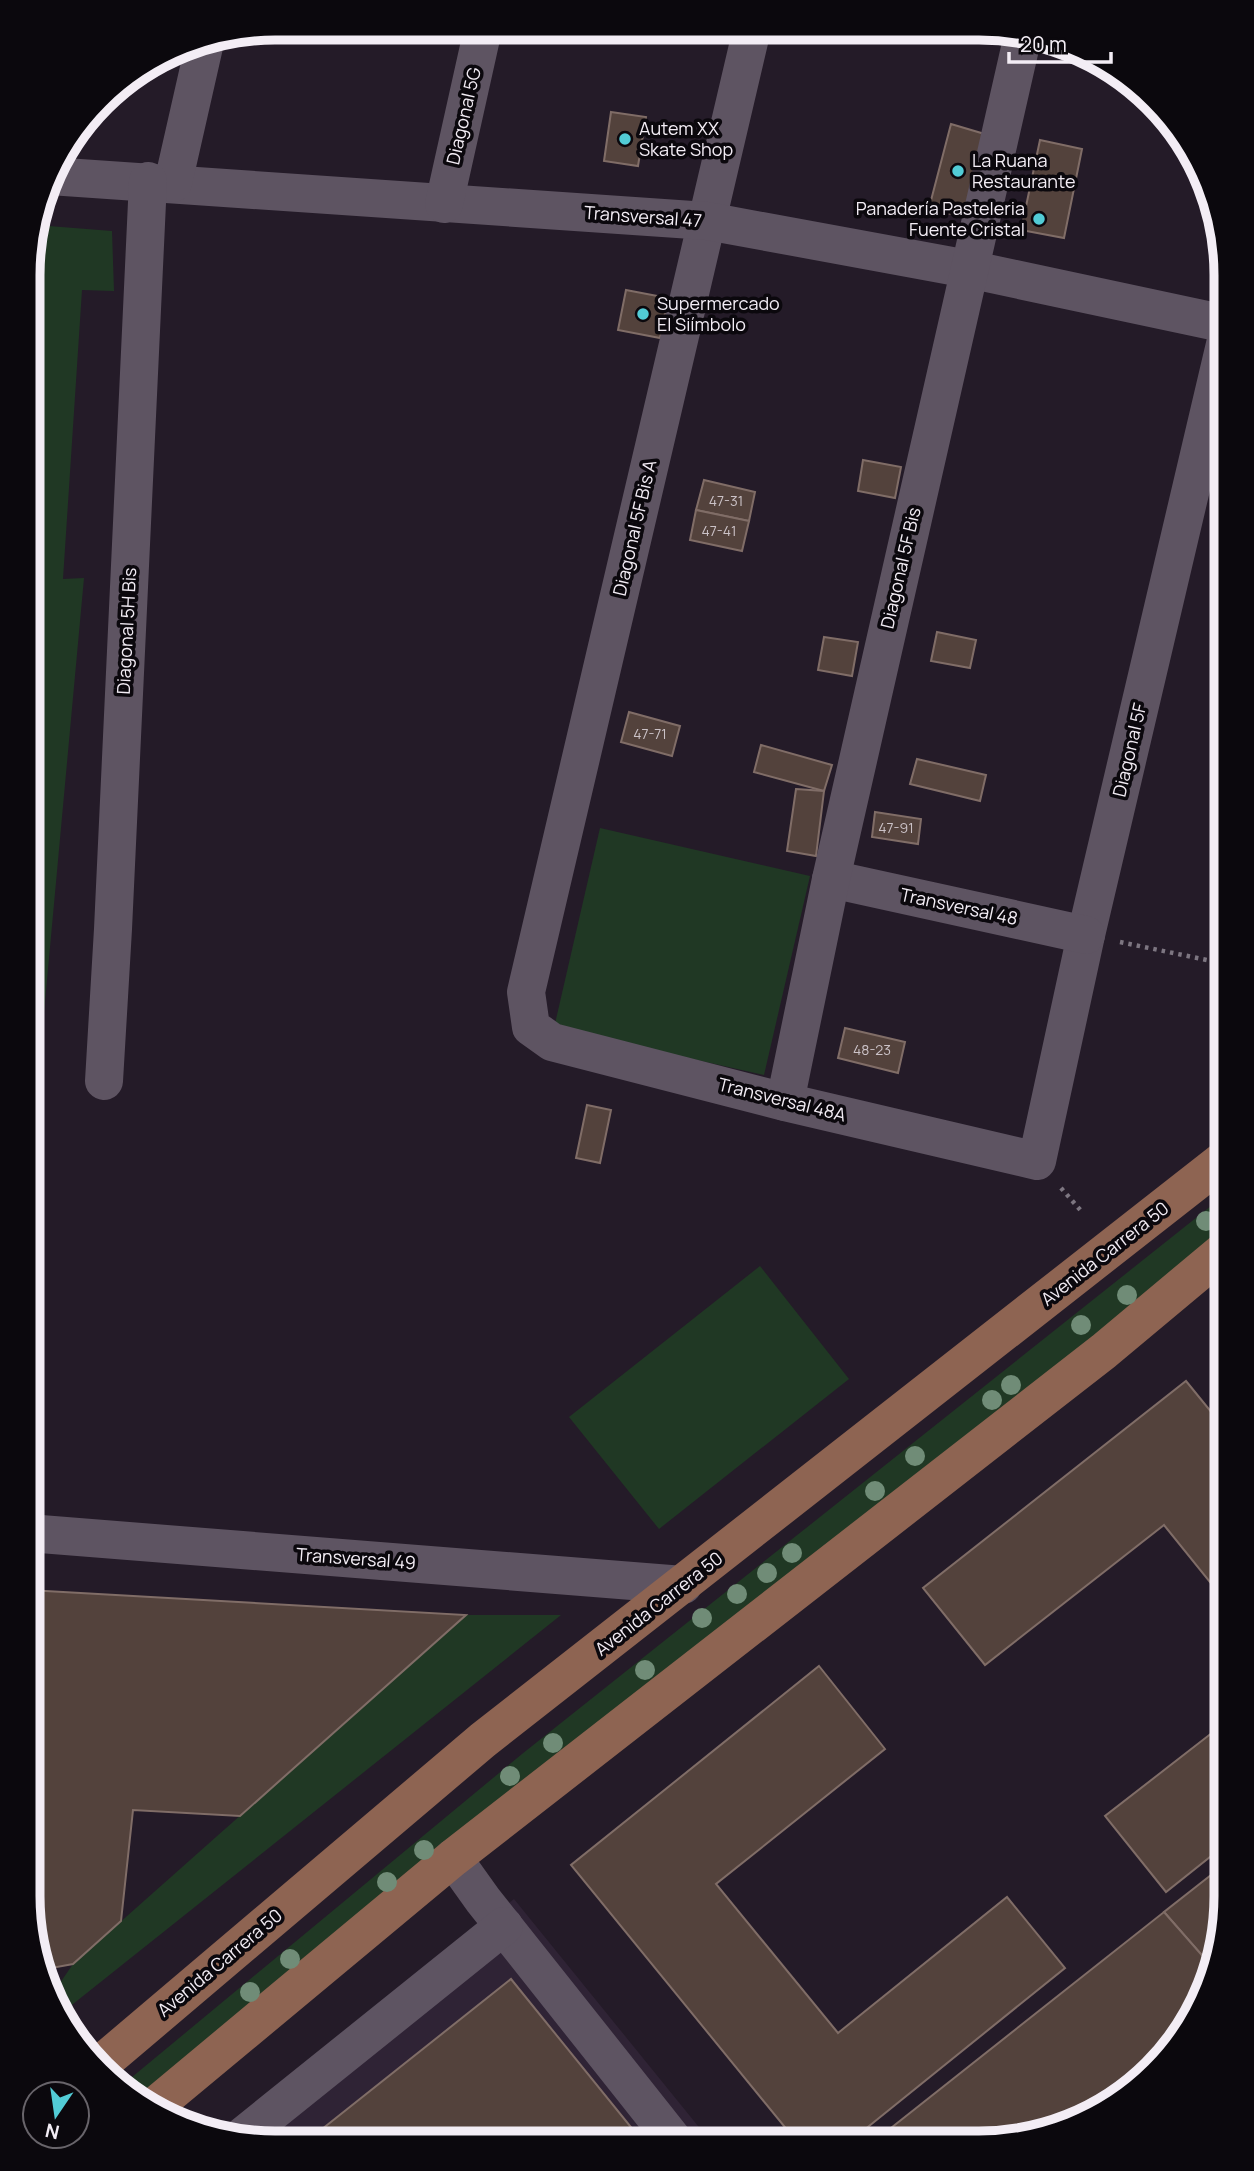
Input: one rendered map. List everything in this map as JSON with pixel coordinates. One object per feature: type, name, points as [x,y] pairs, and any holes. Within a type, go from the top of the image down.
[{"type":"main road","name":"Avenida Carrera 50","points":[[107,2059],[483,1740],[1213,1168]]},
{"type":"main road","points":[[161,2101],[453,1858],[1104,1351],[1213,1260]]},
{"type":"street","name":"Diagonal 5F Bis A","points":[[531,1027],[526,992],[749,40]]},
{"type":"street","name":"Diagonal 5G","points":[[444,204],[480,41]]},
{"type":"street","name":"Diagonal 5F Bis","points":[[785,1102],[831,879],[1021,44]]},
{"type":"street","name":"Diagonal 5H Bis","points":[[104,1081],[160,182],[202,53]]},
{"type":"street","name":"Transversal 47","points":[[62,177],[706,221],[968,269],[1214,321]]},
{"type":"street","name":"Diagonal 5F","points":[[1037,1161],[1086,935],[1214,391]]},
{"type":"street","name":"Transversal 48","points":[[831,879],[1086,935]]},
{"type":"street","name":"Transversal 48A","points":[[531,1027],[552,1042],[785,1102],[1037,1161]]},
{"type":"street","name":"Transversal 49","points":[[40,1535],[683,1585]]},
{"type":"street","points":[[453,1858],[666,2131]]},
{"type":"street","points":[[251,2129],[504,1926]]},
{"type":"path","points":[[1086,935],[1214,961]]},
{"type":"shaded area","points":[[514,1899],[702,2131],[275,2131],[232,2127]]},
{"type":"green space","points":[[46,226],[112,231],[114,291],[82,290],[63,579],[84,578],[40,1056],[40,275]]},
{"type":"green space","points":[[600,828],[810,876],[764,1075],[554,1028]]},
{"type":"green space","points":[[1213,1204],[1213,1240],[150,2094],[129,2079],[522,1754]]},
{"type":"green space","points":[[760,1266],[849,1379],[659,1529],[569,1417]]},
{"type":"green space","points":[[466,1615],[561,1615],[69,2007],[58,1986],[73,1964]]},
{"type":"building","name":"Autem XX Skate Shop","points":[[611,112],[646,117],[638,166],[604,161]]},
{"type":"building","name":"La Ruana Restaurante","points":[[951,124],[988,135],[966,218],[929,208]]},
{"type":"building","points":[[1040,140],[1082,149],[1064,238],[1021,230]]},
{"type":"building","name":"Supermercado El Siímbolo","points":[[626,290],[668,298],[660,338],[618,330]]},
{"type":"building","points":[[863,460],[901,467],[895,498],[858,491]]},
{"type":"building","points":[[704,480],[755,492],[749,521],[696,510]]},
{"type":"building","points":[[696,510],[749,521],[742,551],[690,540]]},
{"type":"building","points":[[937,632],[976,640],[970,668],[931,661]]},
{"type":"building","points":[[824,637],[858,642],[852,676],[818,670]]},
{"type":"building","points":[[629,712],[680,726],[672,756],[621,742]]},
{"type":"building","points":[[761,745],[832,765],[824,791],[754,772]]},
{"type":"building","points":[[917,759],[986,775],[980,801],[910,784]]},
{"type":"building","points":[[796,789],[824,791],[816,856],[787,851]]},
{"type":"building","points":[[875,812],[921,819],[918,844],[872,837]]},
{"type":"building","points":[[845,1028],[905,1042],[898,1073],[838,1058]]},
{"type":"building","points":[[587,1105],[611,1110],[600,1163],[576,1158]]},
{"type":"building","points":[[1186,1381],[1213,1414],[1213,1586],[1164,1525],[985,1665],[923,1588]]},
{"type":"building","points":[[40,1591],[466,1615],[240,1816],[133,1810],[121,1921],[73,1964],[52,1968],[42,1927]]},
{"type":"building","points":[[819,1666],[885,1749],[716,1884],[838,2033],[1007,1897],[1065,1968],[863,2131],[788,2131],[571,1865]]},
{"type":"building","points":[[1213,1732],[1213,1855],[1166,1892],[1105,1816]]},
{"type":"building","points":[[1213,1873],[1213,1911],[1205,1958],[1164,1912]]},
{"type":"building","points":[[1164,1912],[1205,1958],[1190,2000],[1165,2039],[1145,2062],[1122,2082],[1096,2099],[1069,2113],[1025,2126],[979,2131],[887,2131]]},
{"type":"building","points":[[511,1979],[634,2131],[320,2131]]},
{"type":"place","name":"Autem XX Skate Shop","points":[[625,139]]},
{"type":"place","name":"La Ruana Restaurante","points":[[958,171]]},
{"type":"place","name":"Panadería Pasteleria Fuente Cristal","points":[[1039,219]]},
{"type":"place","name":"Supermercado El Siímbolo","points":[[643,314]]}]
